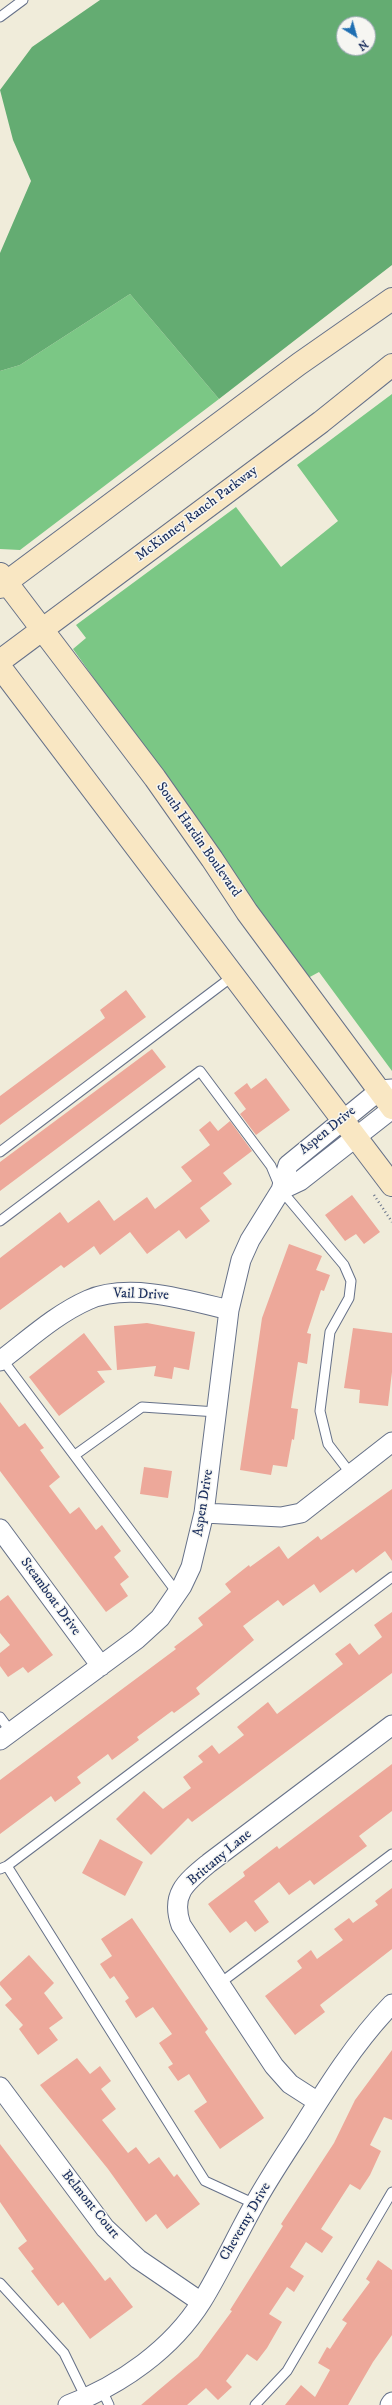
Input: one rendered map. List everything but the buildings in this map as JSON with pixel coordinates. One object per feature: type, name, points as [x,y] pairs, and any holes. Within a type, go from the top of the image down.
[{"type":"main road","points":[[2,581],[299,364],[392,299]]},
{"type":"main road","name":"McKinney Ranch Parkway","points":[[0,661],[321,422],[392,365]]},
{"type":"main road","name":"South Hardin Boulevard","points":[[2,581],[42,630],[155,778],[247,912],[386,1090],[392,1108]]},
{"type":"main road","points":[[0,667],[392,1185]]},
{"type":"street","name":"Aspen Drive","points":[[6,1736],[101,1666],[160,1618],[178,1594],[191,1567],[204,1513],[229,1310],[235,1278],[247,1247],[281,1190],[288,1164],[342,1119],[386,1090]]},
{"type":"street","name":"Aspen Drive","points":[[281,1190],[300,1181],[392,1108]]},
{"type":"street","name":"Vail Drive","points":[[1,1360],[62,1315],[88,1299],[109,1293],[144,1293],[177,1297],[229,1310]]},
{"type":"street","points":[[204,1513],[281,1517],[300,1513],[392,1442]]},
{"type":"street","name":"Steamboat Drive","points":[[0,1529],[101,1666]]},
{"type":"street","name":"Brittany Lane","points":[[318,2102],[290,2084],[274,2066],[181,1925],[176,1911],[177,1899],[183,1889],[209,1863],[392,1725]]},
{"type":"street","name":"Cheverny Drive","points":[[68,2405],[99,2398],[120,2380],[146,2362],[174,2336],[201,2302],[255,2204],[318,2102],[364,2035],[392,2004]]},
{"type":"street","name":"Belmont Court","points":[[0,2087],[105,2228],[138,2259],[201,2302]]},
{"type":"lane","points":[[0,17],[23,0]]},
{"type":"lane","points":[[0,1152],[234,976]]},
{"type":"lane","points":[[0,1221],[200,1071],[271,1166],[281,1190],[344,1265],[351,1281],[349,1298],[330,1332],[320,1411],[328,1444],[352,1474]]},
{"type":"lane","points":[[1,1360],[75,1455],[178,1594]]},
{"type":"lane","points":[[75,1455],[142,1406],[216,1412]]},
{"type":"lane","points":[[255,2204],[205,2181],[4,1867],[392,1577]]},
{"type":"lane","points":[[0,1717],[6,1736]]},
{"type":"lane","points":[[219,1984],[392,1854]]},
{"type":"lane","points":[[255,2405],[287,2371],[392,2192]]},
{"type":"lane","points":[[0,2283],[64,2353],[99,2398]]},
{"type":"green space","points":[[100,0],[392,0],[392,265],[219,399],[130,294],[20,365],[0,371],[0,253],[31,181],[13,140],[0,90],[32,47]]},
{"type":"green space","points":[[130,294],[219,399],[20,550],[0,549],[0,371],[20,365]]},
{"type":"green space","points":[[392,394],[392,1071],[319,972],[308,978],[73,649],[86,638],[76,625],[236,507],[281,567],[338,521],[297,465]]}]
